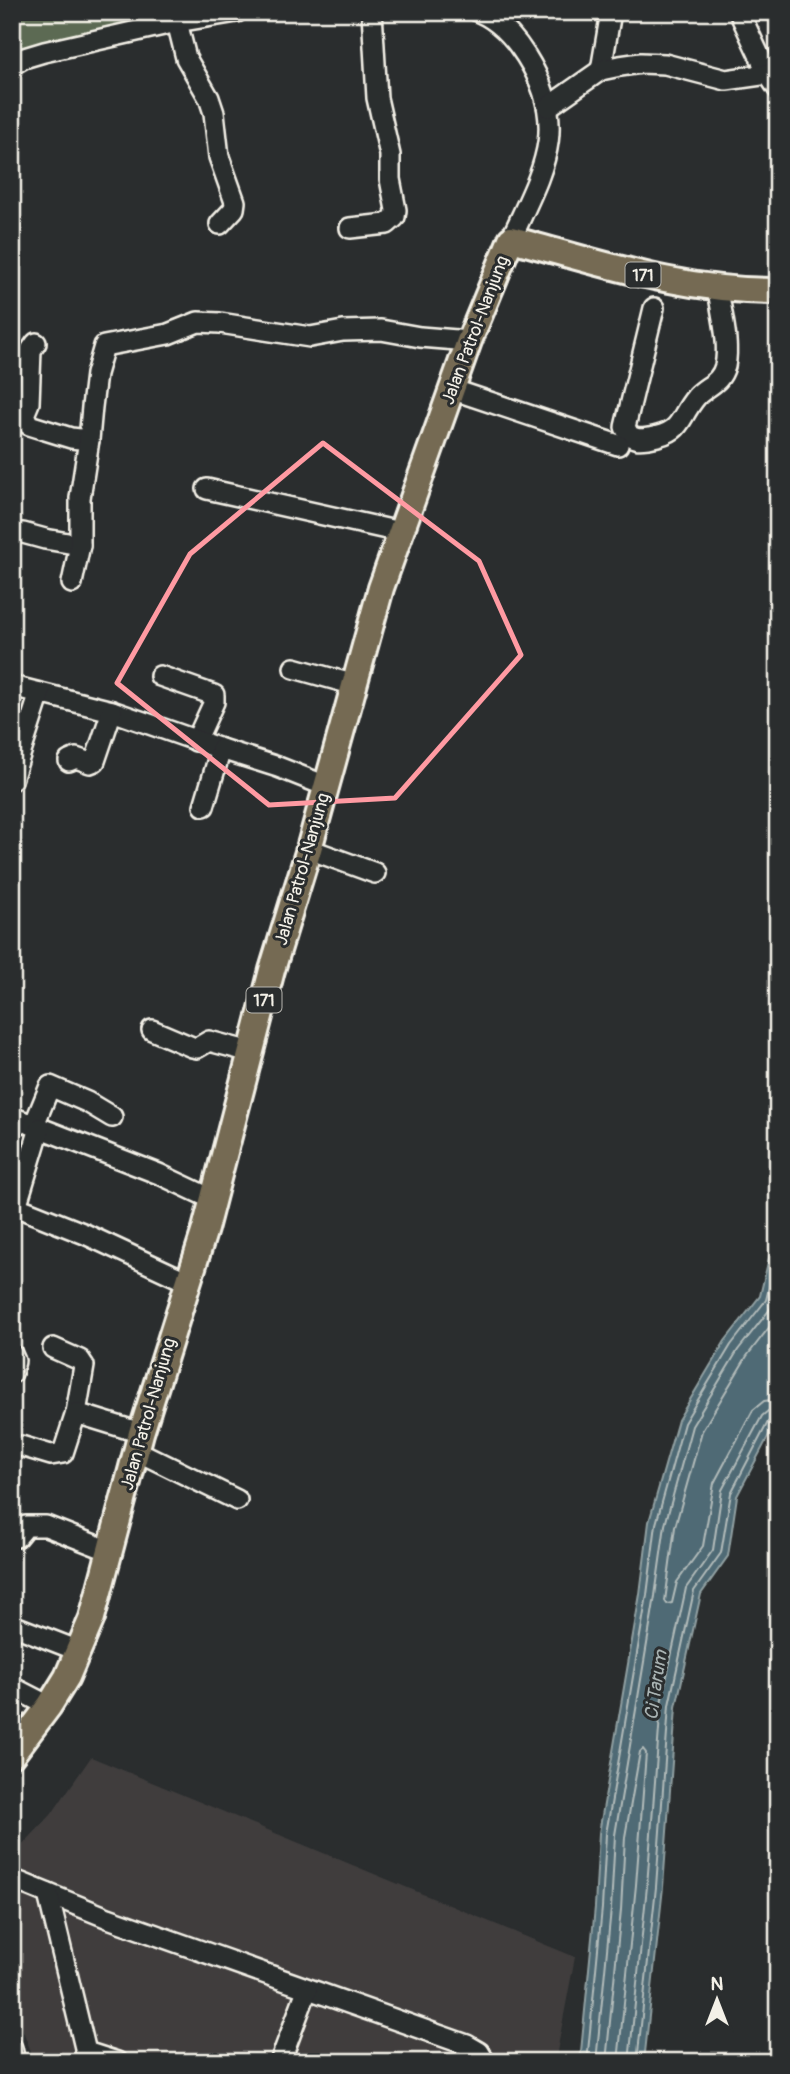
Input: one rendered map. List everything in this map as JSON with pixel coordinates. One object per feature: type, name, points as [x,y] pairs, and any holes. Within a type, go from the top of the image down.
[{"type":"main road","name":"Jalan Patrol-Nanjung","points":[[12,1755],[67,1677],[92,1618],[139,1442],[205,1229],[272,970],[309,849],[380,588],[469,341],[511,239],[661,280],[718,289],[778,291]]},
{"type":"street","points":[[12,65],[44,52],[177,22],[237,12]]},
{"type":"street","points":[[350,228],[387,224],[395,217],[396,210],[390,179],[390,155],[377,98],[372,12]]},
{"type":"street","points":[[479,12],[501,24],[517,42],[531,64],[548,107],[548,150],[538,181],[511,239]]},
{"type":"street","points":[[601,70],[611,12]]},
{"type":"street","points":[[548,107],[601,70],[642,63],[665,64],[726,80],[773,82],[739,12]]},
{"type":"street","points":[[177,22],[186,58],[209,98],[214,113],[219,157],[235,202],[234,209],[220,224]]},
{"type":"street","points":[[654,308],[625,427],[625,431],[633,438],[640,439],[666,435],[674,430],[695,399],[720,378],[725,366],[726,349],[718,289]]},
{"type":"street","points":[[72,583],[80,545],[80,498],[96,374],[102,348],[107,344],[168,334],[198,322],[310,337],[343,331],[381,330],[420,337],[469,341]]},
{"type":"street","points":[[36,343],[31,350],[29,403],[24,415],[26,421],[29,425],[56,434],[89,440]]},
{"type":"street","points":[[451,389],[618,445]]},
{"type":"street","points":[[207,489],[400,532]]},
{"type":"street","points":[[12,533],[80,545]]},
{"type":"street","points":[[294,668],[355,685]]},
{"type":"street","points":[[160,676],[214,695],[214,702],[196,741]]},
{"type":"street","points":[[12,686],[112,711],[326,786]]},
{"type":"street","points":[[12,780],[40,692]]},
{"type":"street","points":[[69,761],[76,758],[90,763],[95,761],[112,711]]},
{"type":"street","points":[[204,806],[221,749]]},
{"type":"street","points":[[309,849],[376,873]]},
{"type":"street","points":[[152,1030],[192,1048],[209,1041],[250,1052]]},
{"type":"street","points":[[112,1118],[52,1080],[14,1206],[85,1234],[188,1282]]},
{"type":"street","points":[[12,1116],[159,1174],[212,1199]]},
{"type":"street","points":[[21,1446],[51,1455],[63,1453],[76,1413],[84,1366],[80,1360],[53,1348]]},
{"type":"street","points":[[12,1354],[15,1362],[12,1373]]},
{"type":"street","points":[[76,1413],[139,1442],[237,1500]]},
{"type":"street","points":[[17,1537],[26,1526],[46,1526],[110,1551]]},
{"type":"street","points":[[12,1625],[79,1651]]},
{"type":"street","points":[[12,1687],[49,1706]]},
{"type":"street","points":[[12,1879],[108,1918],[467,2045],[479,2052],[485,2062]]},
{"type":"street","points":[[48,1894],[87,2057],[117,2062]]},
{"type":"street","points":[[280,2062],[307,1990]]},
{"type":"highlighted area","points":[[323,443],[479,561],[521,655],[395,798],[269,805],[117,683],[190,554]]},
{"type":"shaded area","points":[[91,1757],[575,1957],[555,2062],[35,2062],[12,2002],[12,1856],[51,1815]]},
{"type":"green space","points":[[12,12],[189,12],[12,61]]},
{"type":"water","name":"Ci Tarum","points":[[778,1220],[778,1418],[737,1496],[728,1556],[701,1594],[676,1707],[663,1887],[644,2062],[580,2062],[595,1907],[599,1833],[640,1594],[649,1522],[678,1420],[725,1341],[760,1296]]}]
